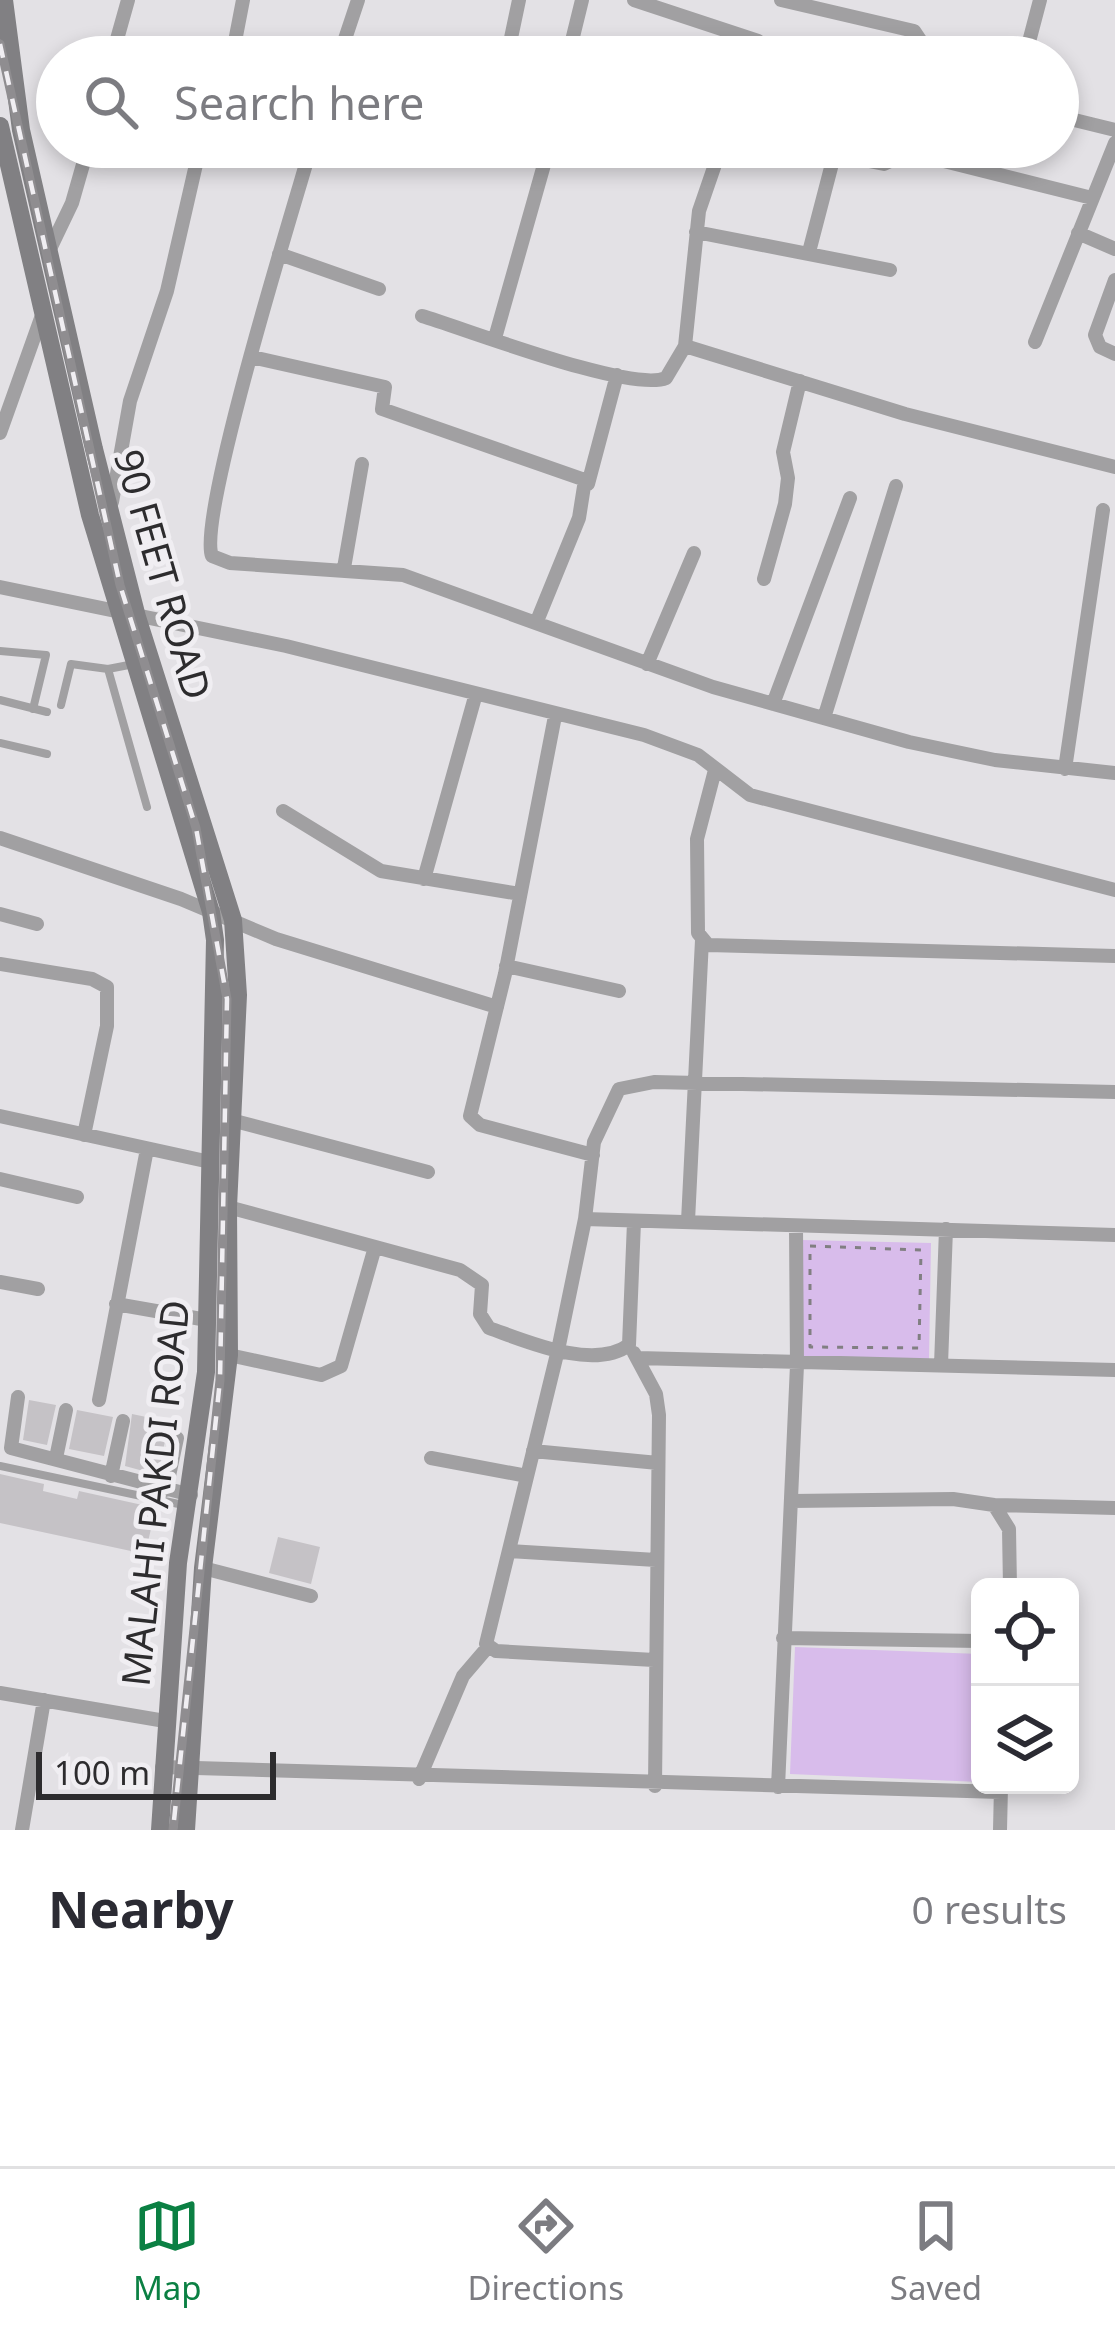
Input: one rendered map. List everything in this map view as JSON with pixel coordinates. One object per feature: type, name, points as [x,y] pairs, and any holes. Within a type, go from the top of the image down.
[{"type":"main road","name":"90 FEET ROAD","points":[[4,0],[21,130],[111,506],[134,664],[211,912],[220,1164]]},
{"type":"main road","name":"90 FEET ROAD","points":[[0,126],[32,252],[40,318],[127,615],[232,920],[238,995],[231,1120],[220,1164]]},
{"type":"main road","name":"MALAHI PAKDI ROAD","points":[[185,1830],[203,1568],[229,1355],[228,1207],[220,1164]]},
{"type":"main road","name":"MALAHI PAKDI ROAD","points":[[160,1830],[178,1563],[190,1501],[220,1164]]},
{"type":"main road","points":[[208,1288],[229,1288]]},
{"type":"street","points":[[118,36],[128,0]]},
{"type":"street","points":[[236,36],[243,0]]},
{"type":"street","points":[[346,36],[358,0]]},
{"type":"street","points":[[512,36],[519,0]]},
{"type":"street","points":[[573,36],[582,0]]},
{"type":"street","points":[[634,0],[743,36]]},
{"type":"street","points":[[781,0],[867,18],[917,36]]},
{"type":"street","points":[[867,18],[870,0]]},
{"type":"street","points":[[1031,36],[1040,0]]},
{"type":"street","points":[[1079,121],[1115,130]]},
{"type":"street","points":[[1035,342],[1115,143]]},
{"type":"street","points":[[48,256],[82,168]]},
{"type":"street","points":[[111,506],[130,401],[166,290],[195,168]]},
{"type":"street","points":[[305,168],[212,513],[212,556],[230,563],[344,568],[420,579],[647,664],[773,704],[960,754],[1115,773]]},
{"type":"street","points":[[494,338],[542,168]]},
{"type":"street","points":[[422,316],[617,375],[656,382],[666,378],[686,346],[696,232],[715,168]]},
{"type":"street","points":[[809,252],[831,168]]},
{"type":"street","points":[[977,168],[1092,198]]},
{"type":"street","points":[[696,232],[890,270]]},
{"type":"street","points":[[1078,233],[1115,249]]},
{"type":"street","points":[[279,254],[380,289]]},
{"type":"street","points":[[1115,280],[1095,335],[1100,347],[1115,355]]},
{"type":"street","points":[[0,433],[40,318]]},
{"type":"street","points":[[686,346],[945,425],[1115,467]]},
{"type":"street","points":[[252,357],[385,387],[382,410],[557,468],[588,484]]},
{"type":"street","points":[[537,621],[588,484],[617,375]]},
{"type":"street","points":[[764,580],[785,504],[788,478],[783,452],[800,381]]},
{"type":"street","points":[[344,568],[362,464]]},
{"type":"street","points":[[824,718],[896,486]]},
{"type":"street","points":[[773,704],[850,498]]},
{"type":"street","points":[[1065,769],[1103,510]]},
{"type":"street","points":[[647,664],[694,553]]},
{"type":"street","points":[[0,586],[286,646],[475,697],[666,741],[750,795],[1115,890]]},
{"type":"street","points":[[424,879],[445,820],[475,697]]},
{"type":"street","points":[[555,716],[506,966],[471,1100],[474,1122],[592,1155]]},
{"type":"street","points":[[688,1221],[702,940],[697,839],[715,770]]},
{"type":"street","points":[[283,812],[366,865],[520,894]]},
{"type":"street","points":[[0,838],[497,1007]]},
{"type":"street","points":[[0,914],[37,924]]},
{"type":"street","points":[[702,940],[723,948],[1115,956]]},
{"type":"street","points":[[0,964],[92,979],[107,987],[107,1026],[84,1135]]},
{"type":"street","points":[[506,966],[619,991]]},
{"type":"street","points":[[419,1779],[463,1676],[488,1648],[558,1350],[585,1219],[592,1155],[600,1121],[619,1089],[633,1083],[695,1083],[1115,1092]]},
{"type":"street","points":[[0,1116],[220,1164]]},
{"type":"street","points":[[231,1120],[428,1172]]},
{"type":"street","points":[[99,1400],[147,1148]]},
{"type":"street","points":[[0,1179],[77,1197]]},
{"type":"street","points":[[228,1207],[471,1275],[482,1285],[480,1314],[489,1328],[558,1350],[797,1365],[1115,1370]]},
{"type":"street","points":[[585,1219],[1115,1235]]},
{"type":"street","points":[[634,1222],[633,1352],[656,1394],[655,1786]]},
{"type":"street","points":[[778,1787],[797,1365],[796,1227]]},
{"type":"street","points":[[941,1366],[946,1229]]},
{"type":"street","points":[[229,1355],[321,1375],[340,1366],[375,1247]]},
{"type":"street","points":[[0,1282],[38,1289]]},
{"type":"street","points":[[116,1304],[207,1320]]},
{"type":"street","points":[[18,1397],[10,1447],[166,1490],[190,1501]]},
{"type":"street","points":[[56,1458],[67,1410]]},
{"type":"street","points":[[111,1476],[122,1421]]},
{"type":"street","points":[[166,1490],[177,1438]]},
{"type":"street","points":[[533,1451],[658,1463]]},
{"type":"street","points":[[431,1458],[527,1476]]},
{"type":"street","points":[[792,1501],[953,1499],[994,1505],[1115,1508]]},
{"type":"street","points":[[994,1505],[1010,1529],[1010,1578]]},
{"type":"street","points":[[509,1551],[656,1559]]},
{"type":"street","points":[[203,1568],[311,1596]]},
{"type":"street","points":[[783,1638],[971,1641]]},
{"type":"street","points":[[488,1648],[654,1660]]},
{"type":"street","points":[[0,1693],[165,1721]]},
{"type":"street","points":[[22,1830],[44,1700]]},
{"type":"street","points":[[162,1767],[655,1786],[971,1788]]},
{"type":"street","points":[[1000,1830],[1001,1794]]},
{"type":"lane","points":[[0,651],[46,656],[33,709]]},
{"type":"lane","points":[[61,705],[70,664],[108,669],[134,664]]},
{"type":"lane","points":[[108,669],[147,807]]},
{"type":"lane","points":[[0,700],[47,712]]},
{"type":"lane","points":[[0,742],[47,754]]},
{"type":"lane","points":[[132,754],[160,748]]},
{"type":"lane","points":[[0,1466],[190,1501]]},
{"type":"path","points":[[810,1246],[921,1250],[919,1348],[810,1347],[810,1246]]},
{"type":"shaded area","points":[[802,1240],[931,1243],[929,1359],[796,1359]]},
{"type":"shaded area","points":[[795,1647],[971,1654],[971,1782],[790,1774]]},
{"type":"building","points":[[29,1400],[56,1405],[47,1445],[23,1440]]},
{"type":"building","points":[[77,1410],[113,1417],[104,1456],[69,1449]]},
{"type":"building","points":[[132,1414],[175,1423],[166,1436],[158,1475],[125,1466]]},
{"type":"building","points":[[0,1474],[44,1484],[43,1491],[77,1499],[79,1491],[156,1508],[145,1554],[0,1523]]},
{"type":"building","points":[[278,1537],[320,1547],[311,1584],[269,1573]]},
{"type":"railway","points":[[0,44],[120,585],[196,828],[227,999],[220,1380],[173,1830]]}]
